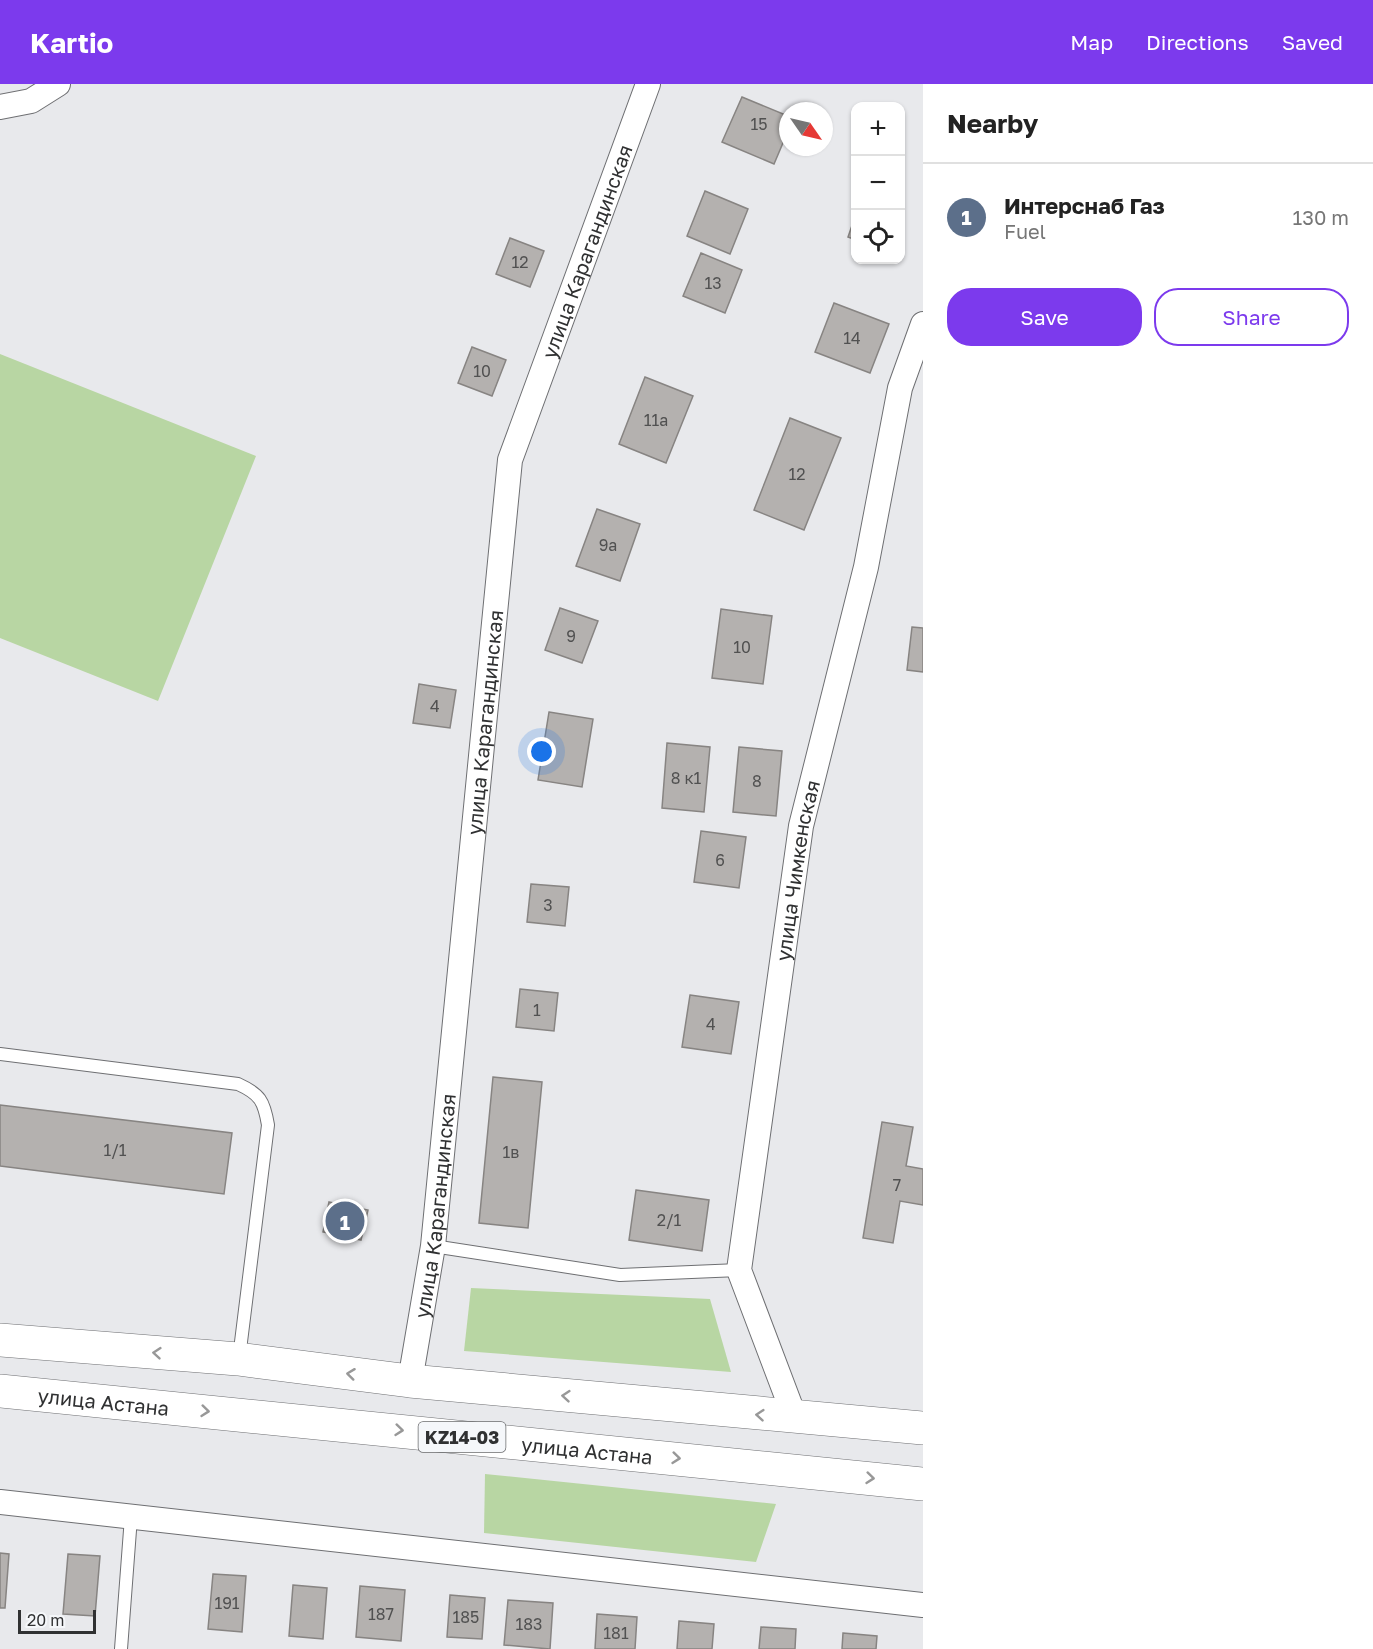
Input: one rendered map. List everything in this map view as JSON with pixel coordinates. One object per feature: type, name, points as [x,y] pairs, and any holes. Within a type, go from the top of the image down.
[{"type":"main road","points":[[0,1340],[238,1359],[410,1381],[923,1428]]},
{"type":"main road","name":"улица Астана","points":[[0,1391],[923,1484]]},
{"type":"street","points":[[0,107],[30,101],[58,84]]},
{"type":"street","name":"улица Карагандинская","points":[[410,1381],[433,1246],[510,460],[648,84]]},
{"type":"street","name":"улица Чимкенская","points":[[795,1418],[739,1270],[801,826],[866,567],[900,388],[923,324]]},
{"type":"street","points":[[0,1502],[923,1605]]},
{"type":"lane","points":[[0,1054],[238,1084],[254,1091],[262,1100],[268,1125],[238,1359]]},
{"type":"lane","points":[[433,1246],[620,1275],[739,1270]]},
{"type":"lane","points":[[121,1649],[130,1517]]},
{"type":"green space","points":[[0,354],[256,456],[158,701],[0,638]]},
{"type":"green space","points":[[471,1288],[710,1299],[731,1372],[464,1351]]},
{"type":"green space","points":[[485,1474],[776,1504],[756,1562],[484,1533]]},
{"type":"building","points":[[742,97],[779,112],[779,152],[774,164],[722,142]]},
{"type":"building","points":[[705,191],[748,209],[730,254],[687,236]]},
{"type":"building","points":[[510,238],[544,251],[530,287],[496,274]]},
{"type":"building","points":[[701,253],[742,270],[725,313],[683,296]]},
{"type":"building","points":[[834,303],[889,324],[870,373],[815,352]]},
{"type":"building","points":[[472,347],[506,360],[492,396],[458,383]]},
{"type":"building","points":[[645,377],[693,396],[666,463],[619,444]]},
{"type":"building","points":[[790,418],[841,438],[804,530],[754,510]]},
{"type":"building","points":[[597,509],[640,524],[620,581],[576,566]]},
{"type":"building","points":[[560,608],[598,621],[582,663],[545,650]]},
{"type":"building","points":[[721,609],[772,616],[763,684],[712,678]]},
{"type":"building","points":[[912,627],[923,628],[923,672],[907,670]]},
{"type":"building","points":[[419,684],[456,690],[450,728],[413,723]]},
{"type":"building","points":[[549,712],[593,719],[582,787],[538,780]]},
{"type":"building","points":[[667,743],[710,747],[704,812],[662,808]]},
{"type":"building","points":[[739,747],[782,751],[776,816],[733,812]]},
{"type":"building","points":[[701,831],[746,837],[739,888],[694,882]]},
{"type":"building","points":[[531,884],[569,887],[565,926],[527,922]]},
{"type":"building","points":[[520,989],[558,993],[554,1031],[516,1027]]},
{"type":"building","points":[[690,995],[739,1002],[731,1054],[682,1047]]},
{"type":"building","points":[[493,1077],[542,1082],[528,1228],[479,1223]]},
{"type":"building","points":[[0,1105],[232,1133],[224,1194],[0,1166]]},
{"type":"building","points":[[882,1122],[913,1127],[906,1166],[923,1169],[923,1205],[900,1201],[893,1243],[863,1238]]},
{"type":"building","points":[[636,1190],[709,1200],[702,1251],[629,1240]]},
{"type":"building","points":[[329,1202],[368,1210],[361,1240],[323,1232]]},
{"type":"building","points":[[0,1553],[9,1554],[5,1608],[0,1608]]},
{"type":"building","points":[[68,1554],[100,1556],[95,1616],[63,1614]]},
{"type":"building","points":[[213,1574],[246,1576],[242,1632],[208,1629]]},
{"type":"building","points":[[293,1585],[327,1588],[323,1639],[289,1636]]},
{"type":"building","points":[[360,1586],[405,1590],[401,1641],[356,1637]]},
{"type":"building","points":[[450,1595],[485,1598],[482,1639],[447,1637]]},
{"type":"building","points":[[508,1600],[553,1603],[550,1649],[504,1645]]},
{"type":"building","points":[[597,1614],[637,1617],[635,1649],[595,1649]]},
{"type":"building","points":[[679,1621],[714,1624],[712,1649],[677,1649]]},
{"type":"building","points":[[761,1627],[796,1629],[795,1649],[759,1649]]},
{"type":"building","points":[[843,1633],[877,1636],[876,1649],[842,1649]]},
{"type":"place","name":"Интерснаб Газ","points":[[345,1221]]}]
